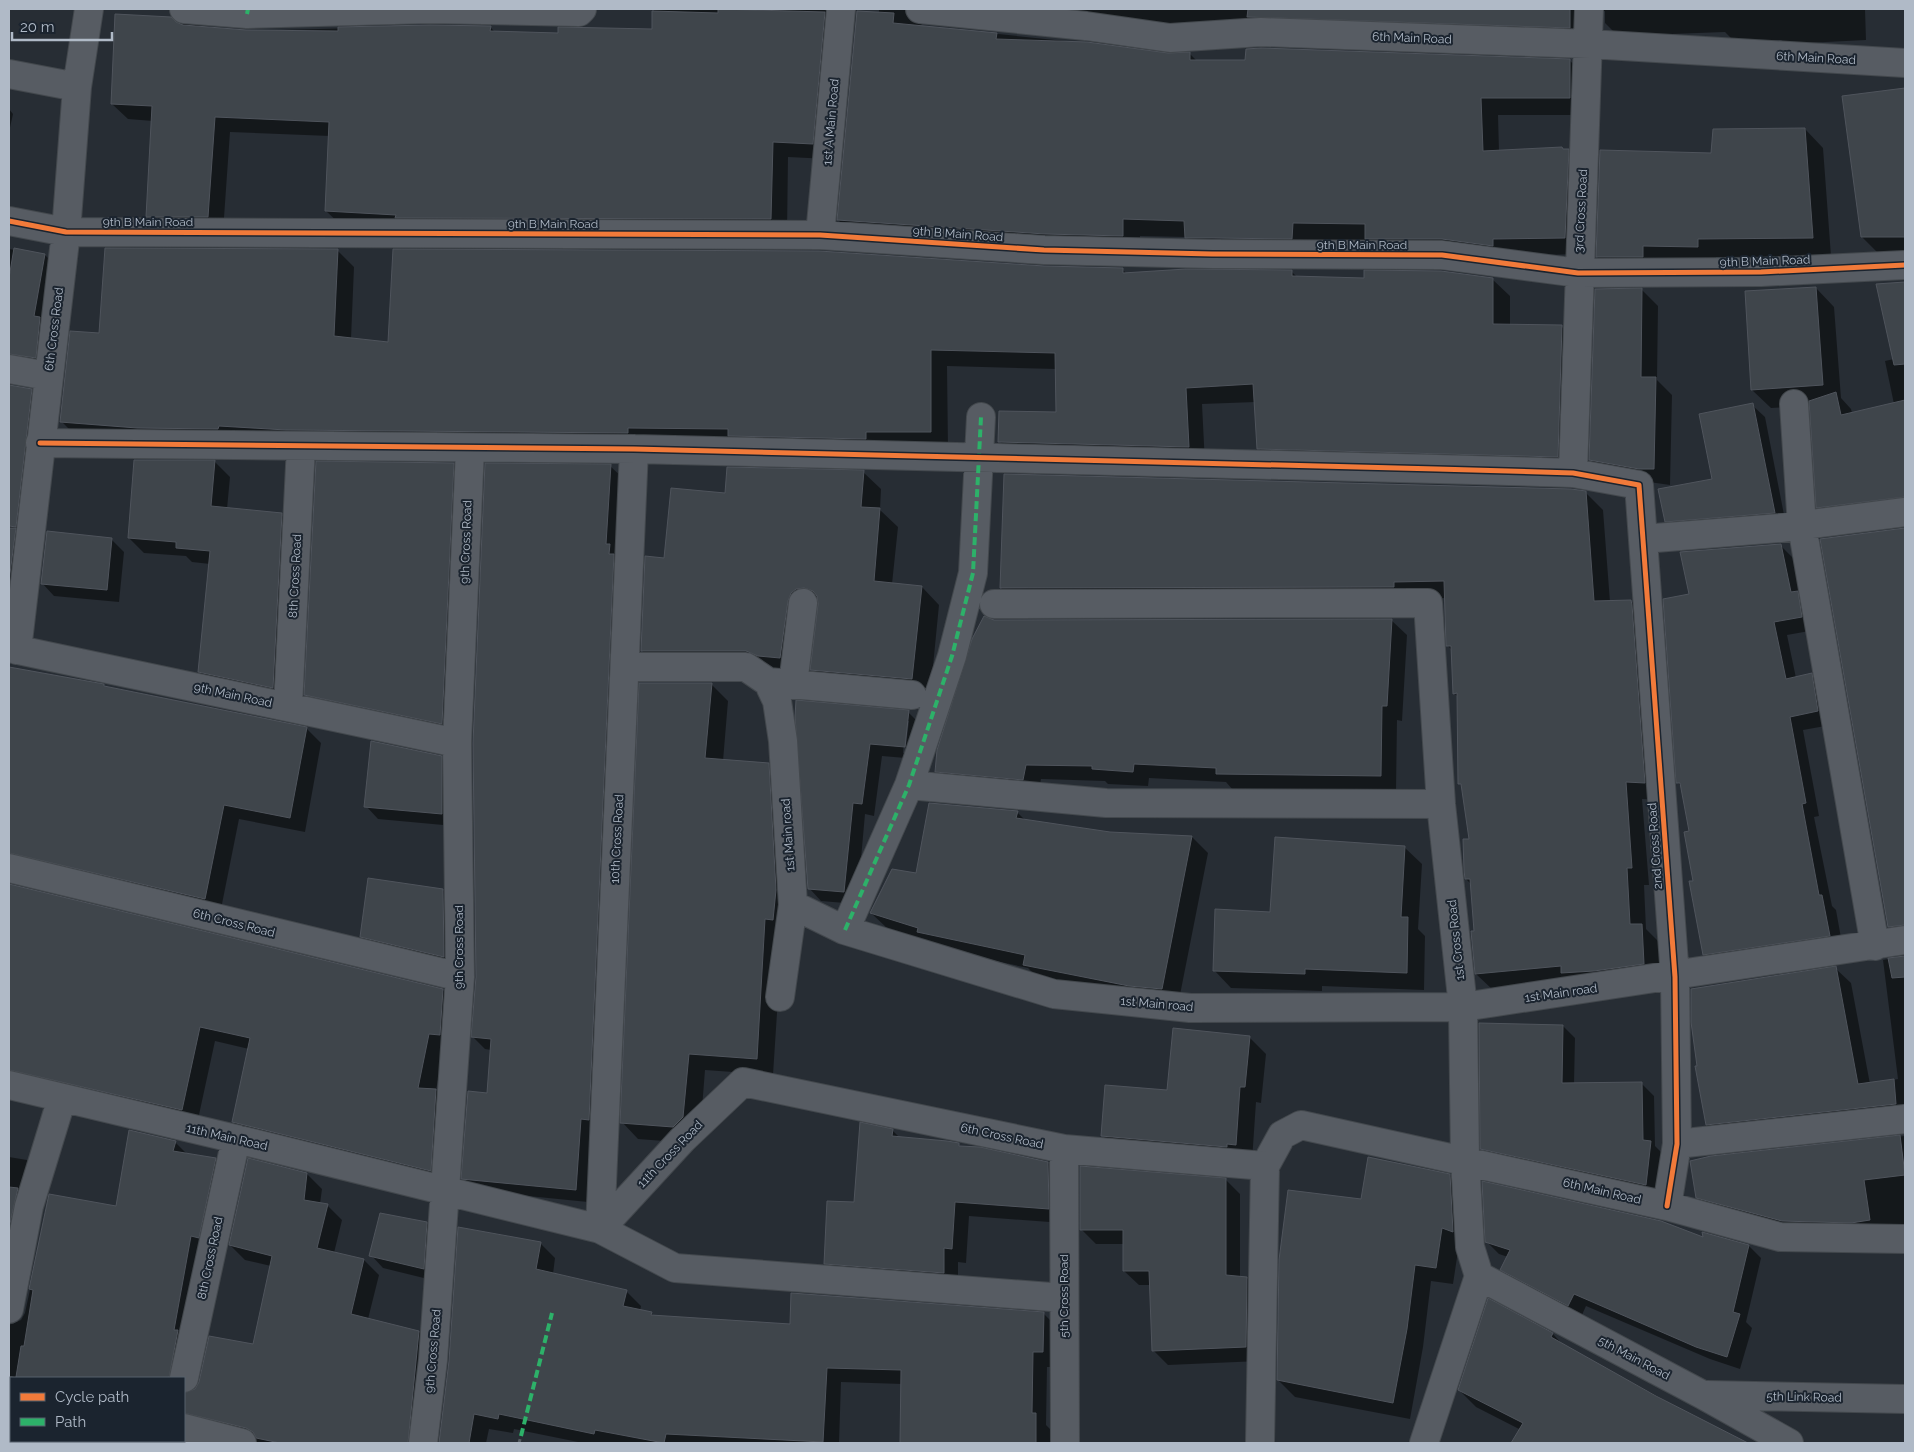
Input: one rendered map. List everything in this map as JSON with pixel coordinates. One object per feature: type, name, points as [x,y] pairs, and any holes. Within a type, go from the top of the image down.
[{"type":"street","name":"6th Cross Road","points":[[13,649],[66,232],[77,87],[89,9]]},
{"type":"street","points":[[184,9],[247,11],[430,9],[579,12],[582,9]]},
{"type":"street","name":"1st A Main Road","points":[[820,235],[841,9]]},
{"type":"street","name":"6th Main Road","points":[[920,9],[1086,26],[1170,38],[1262,32],[1589,44],[1905,63]]},
{"type":"street","name":"3rd Cross Road","points":[[1573,473],[1578,273],[1589,44],[1588,9]]},
{"type":"street","points":[[9,74],[77,87]]},
{"type":"street","name":"9th B Main Road","points":[[9,221],[66,232],[820,235],[1044,250],[1212,254],[1442,255],[1578,273],[1761,272],[1905,266]]},
{"type":"street","points":[[9,369],[48,376]]},
{"type":"street","points":[[1794,404],[1802,526],[1875,946]]},
{"type":"street","points":[[845,930],[909,785],[952,656],[973,573],[981,417]]},
{"type":"street","points":[[40,443],[470,449],[634,449],[1573,473]]},
{"type":"street","name":"8th Cross Road","points":[[288,706],[302,446]]},
{"type":"street","name":"9th Cross Road","points":[[423,1443],[433,1360],[460,977],[457,743],[470,449]]},
{"type":"street","name":"10th Cross Road","points":[[600,1229],[634,449]]},
{"type":"street","name":"2nd Cross Road","points":[[1573,473],[1639,485],[1675,977],[1677,1144],[1667,1206]]},
{"type":"street","points":[[1643,539],[1802,526],[1905,512]]},
{"type":"street","points":[[781,683],[803,603]]},
{"type":"street","name":"1st Cross Road","points":[[994,604],[1428,603],[1441,804],[1463,1007],[1465,1160],[1470,1247],[1478,1276]]},
{"type":"street","name":"9th Main Road","points":[[13,649],[457,743]]},
{"type":"street","points":[[625,667],[746,667],[781,683],[912,695]]},
{"type":"street","name":"1st Main road","points":[[781,683],[777,701],[782,741],[793,905],[845,930],[1054,994],[1190,1008],[1463,1007],[1675,977],[1905,940]]},
{"type":"street","points":[[909,785],[1106,803],[1441,804]]},
{"type":"street","name":"6th Cross Road","points":[[9,868],[460,977]]},
{"type":"street","points":[[780,997],[793,905]]},
{"type":"street","name":"6th Cross Road","points":[[743,1082],[1064,1148],[1265,1166]]},
{"type":"street","name":"11th Cross Road","points":[[600,1229],[682,1140],[743,1082]]},
{"type":"street","name":"11th Main Road","points":[[9,1085],[600,1229],[676,1268],[1064,1298]]},
{"type":"street","points":[[9,1309],[29,1206],[62,1098]]},
{"type":"street","points":[[1677,1144],[1905,1119]]},
{"type":"street","name":"6th Main Road","points":[[1265,1166],[1282,1135],[1301,1125],[1667,1206],[1780,1237],[1905,1239]]},
{"type":"street","name":"8th Cross Road","points":[[184,1377],[236,1139]]},
{"type":"street","name":"5th Cross Road","points":[[1064,1148],[1065,1443]]},
{"type":"street","points":[[1260,1443],[1265,1166]]},
{"type":"street","points":[[1424,1443],[1478,1276]]},
{"type":"street","name":"5th Main Road","points":[[1478,1276],[1703,1395],[1789,1443]]},
{"type":"street","name":"5th Link Road","points":[[1703,1395],[1905,1399]]},
{"type":"street","points":[[185,1428],[242,1443]]},
{"type":"path","points":[[519,1443],[521,1436]]},
{"type":"building","points":[[718,9],[825,12],[813,144],[773,142],[771,219],[395,218],[396,215],[325,211],[329,122],[215,117],[208,217],[146,217],[152,106],[111,104],[115,14],[171,17],[183,25],[246,30],[338,31],[338,27],[430,25],[491,26],[490,31],[558,33],[558,27],[652,29],[652,11],[718,13]]},
{"type":"building","points":[[1248,9],[1570,9],[1570,28],[1247,17]]},
{"type":"building","points":[[857,11],[894,13],[893,23],[997,33],[996,39],[1087,42],[1168,53],[1190,52],[1190,60],[1245,60],[1246,49],[1261,48],[1570,59],[1570,98],[1481,98],[1483,151],[1562,147],[1563,149],[1569,149],[1565,238],[1493,239],[1493,246],[1442,239],[1365,239],[1365,224],[1293,223],[1292,239],[1185,238],[1184,221],[1123,219],[1123,236],[1045,234],[837,220]]},
{"type":"building","points":[[1905,88],[1905,237],[1861,237],[1842,96]]},
{"type":"building","points":[[1805,128],[1813,238],[1698,239],[1698,247],[1643,246],[1643,257],[1596,257],[1600,150],[1711,153],[1713,129]]},
{"type":"building","points":[[14,248],[45,254],[34,316],[40,317],[36,358],[9,354],[9,278]]},
{"type":"building","points":[[105,248],[338,249],[334,336],[388,342],[393,249],[819,251],[1044,266],[1123,268],[1123,273],[1186,269],[1292,270],[1292,276],[1364,278],[1364,270],[1441,271],[1493,278],[1493,324],[1562,325],[1558,457],[1257,449],[1253,384],[1186,388],[1189,447],[998,442],[999,411],[1056,412],[1055,353],[931,350],[931,432],[866,432],[866,439],[728,436],[728,429],[628,428],[628,433],[286,430],[219,426],[218,429],[137,428],[60,422],[70,331],[99,333]]},
{"type":"building","points":[[1905,282],[1905,364],[1894,365],[1876,284]]},
{"type":"building","points":[[1816,287],[1823,385],[1751,390],[1745,291]]},
{"type":"building","points":[[1642,288],[1641,377],[1656,377],[1654,469],[1639,469],[1589,460],[1595,289]]},
{"type":"building","points":[[9,385],[32,389],[16,527],[9,526]]},
{"type":"building","points":[[1836,392],[1841,415],[1905,400],[1905,497],[1816,508],[1809,401]]},
{"type":"building","points":[[1753,403],[1775,513],[1665,522],[1658,489],[1712,479],[1699,414]]},
{"type":"building","points":[[134,460],[215,460],[211,506],[282,513],[273,688],[198,672],[210,551],[176,548],[176,542],[128,538]]},
{"type":"building","points":[[316,461],[454,463],[442,724],[304,695]]},
{"type":"building","points":[[485,463],[611,464],[606,544],[610,544],[609,554],[614,554],[589,1120],[581,1119],[576,1190],[461,1179],[468,1091],[487,1093],[491,1039],[471,1037],[476,977],[473,743]]},
{"type":"building","points":[[727,467],[864,470],[861,507],[880,508],[874,581],[922,586],[912,679],[810,670],[818,604],[817,596],[813,591],[804,588],[796,589],[791,593],[788,601],[780,658],[758,656],[746,651],[641,651],[645,556],[664,558],[671,488],[725,493]]},
{"type":"building","points":[[1004,474],[1571,489],[1586,491],[1594,601],[1631,600],[1632,605],[1645,783],[1626,782],[1632,868],[1627,868],[1630,924],[1642,924],[1644,964],[1594,971],[1561,973],[1561,966],[1475,974],[1471,931],[1474,931],[1470,879],[1465,879],[1464,870],[1463,839],[1469,839],[1461,784],[1458,784],[1457,693],[1453,694],[1451,646],[1446,646],[1444,581],[1394,582],[1394,587],[1000,588]]},
{"type":"building","points":[[9,528],[16,528],[9,581]]},
{"type":"building","points":[[1905,528],[1905,925],[1888,927],[1820,539]]},
{"type":"building","points":[[47,531],[112,538],[107,590],[41,584]]},
{"type":"building","points":[[1781,544],[1791,592],[1798,591],[1802,617],[1774,622],[1786,679],[1812,673],[1818,711],[1790,717],[1806,803],[1802,804],[1819,895],[1822,895],[1830,936],[1703,955],[1689,881],[1693,881],[1684,832],[1689,831],[1680,783],[1676,783],[1663,599],[1689,594],[1680,552]]},
{"type":"building","points":[[984,616],[994,620],[1392,619],[1387,706],[1382,706],[1381,776],[1216,774],[1216,768],[1134,764],[1133,772],[1092,769],[1092,766],[1026,765],[1023,780],[935,772],[937,750],[972,639]]},
{"type":"building","points":[[9,667],[104,684],[104,686],[307,727],[290,818],[224,805],[205,899],[9,853]]},
{"type":"building","points":[[639,683],[712,683],[705,758],[769,763],[776,890],[773,920],[765,919],[757,1059],[689,1054],[683,1117],[673,1127],[620,1123]]},
{"type":"building","points":[[796,700],[909,710],[905,747],[870,744],[862,804],[853,803],[844,892],[808,889],[795,717]]},
{"type":"building","points":[[371,741],[442,756],[442,814],[364,807]]},
{"type":"building","points":[[929,803],[1018,811],[1016,818],[1110,832],[1192,836],[1162,989],[1129,986],[1023,965],[1025,955],[917,932],[918,928],[870,913],[892,869],[916,873]]},
{"type":"building","points":[[1275,837],[1405,846],[1401,917],[1408,917],[1407,973],[1305,969],[1305,974],[1213,971],[1215,909],[1270,912]]},
{"type":"building","points":[[368,878],[443,889],[444,957],[360,937]]},
{"type":"building","points":[[9,884],[443,989],[440,1035],[429,1034],[418,1088],[436,1089],[431,1171],[232,1122],[250,1038],[200,1027],[182,1110],[9,1070]]},
{"type":"building","points":[[1905,956],[1905,977],[1892,978],[1888,958]]},
{"type":"building","points":[[1836,966],[1858,1084],[1894,1079],[1896,1104],[1706,1125],[1695,1066],[1697,1066],[1691,1022],[1691,989]]},
{"type":"building","points":[[1479,1023],[1563,1025],[1562,1083],[1642,1082],[1643,1140],[1651,1141],[1646,1185],[1480,1149]]},
{"type":"building","points":[[1173,1028],[1250,1036],[1245,1087],[1240,1087],[1236,1145],[1227,1144],[1227,1147],[1101,1136],[1105,1085],[1167,1090]]},
{"type":"building","points":[[860,1122],[893,1129],[892,1136],[959,1143],[959,1146],[980,1147],[1048,1162],[1049,1209],[955,1202],[952,1249],[944,1248],[944,1273],[824,1264],[827,1201],[854,1202]]},
{"type":"building","points":[[129,1130],[176,1141],[173,1151],[216,1158],[199,1238],[191,1236],[174,1330],[178,1330],[169,1377],[16,1377],[21,1346],[24,1346],[33,1290],[29,1289],[49,1194],[116,1206]]},
{"type":"building","points":[[1900,1135],[1905,1175],[1864,1180],[1870,1220],[1851,1223],[1782,1221],[1696,1198],[1690,1161],[1711,1156]]},
{"type":"building","points":[[1368,1157],[1450,1174],[1453,1232],[1442,1228],[1436,1268],[1415,1265],[1407,1329],[1393,1403],[1277,1380],[1279,1260],[1288,1190],[1361,1199]]},
{"type":"building","points":[[248,1158],[307,1173],[304,1200],[328,1204],[317,1248],[364,1259],[351,1314],[419,1331],[408,1443],[280,1443],[256,1438],[253,1432],[246,1428],[185,1413],[185,1393],[195,1389],[199,1382],[209,1336],[253,1344],[272,1256],[229,1245]]},
{"type":"building","points":[[1080,1166],[1226,1178],[1226,1275],[1247,1277],[1246,1347],[1152,1351],[1149,1271],[1123,1271],[1123,1230],[1080,1230]]},
{"type":"building","points":[[1482,1181],[1661,1221],[1703,1237],[1702,1232],[1749,1245],[1733,1312],[1740,1314],[1727,1357],[1696,1347],[1574,1294],[1568,1306],[1500,1270],[1510,1250],[1485,1242]]},
{"type":"building","points":[[9,1187],[18,1188],[9,1228]]},
{"type":"building","points":[[380,1213],[427,1222],[424,1269],[369,1256]]},
{"type":"building","points":[[458,1227],[541,1242],[536,1269],[627,1290],[623,1306],[652,1312],[651,1315],[790,1324],[791,1293],[1044,1312],[1043,1352],[1033,1352],[1032,1413],[1036,1413],[1036,1443],[900,1443],[901,1370],[827,1368],[823,1442],[666,1434],[664,1443],[595,1430],[594,1434],[499,1414],[498,1419],[474,1414],[469,1443],[439,1443],[449,1361]]},
{"type":"building","points":[[1488,1298],[1553,1333],[1551,1337],[1656,1396],[1748,1443],[1511,1443],[1523,1423],[1458,1390]]},
{"type":"marked path","points":[[247,14],[248,9]]},
{"type":"marked path","points":[[845,930],[909,785],[952,656],[973,573],[981,417]]},
{"type":"marked path","points":[[521,1436],[552,1313]]},
{"type":"cycle path","points":[[9,221],[66,232],[820,235],[1044,250],[1212,254],[1442,255],[1578,273],[1761,272],[1905,265]]},
{"type":"cycle path","points":[[40,443],[634,449],[1437,469],[1573,473],[1639,485],[1675,977],[1677,1144],[1667,1206]]}]
